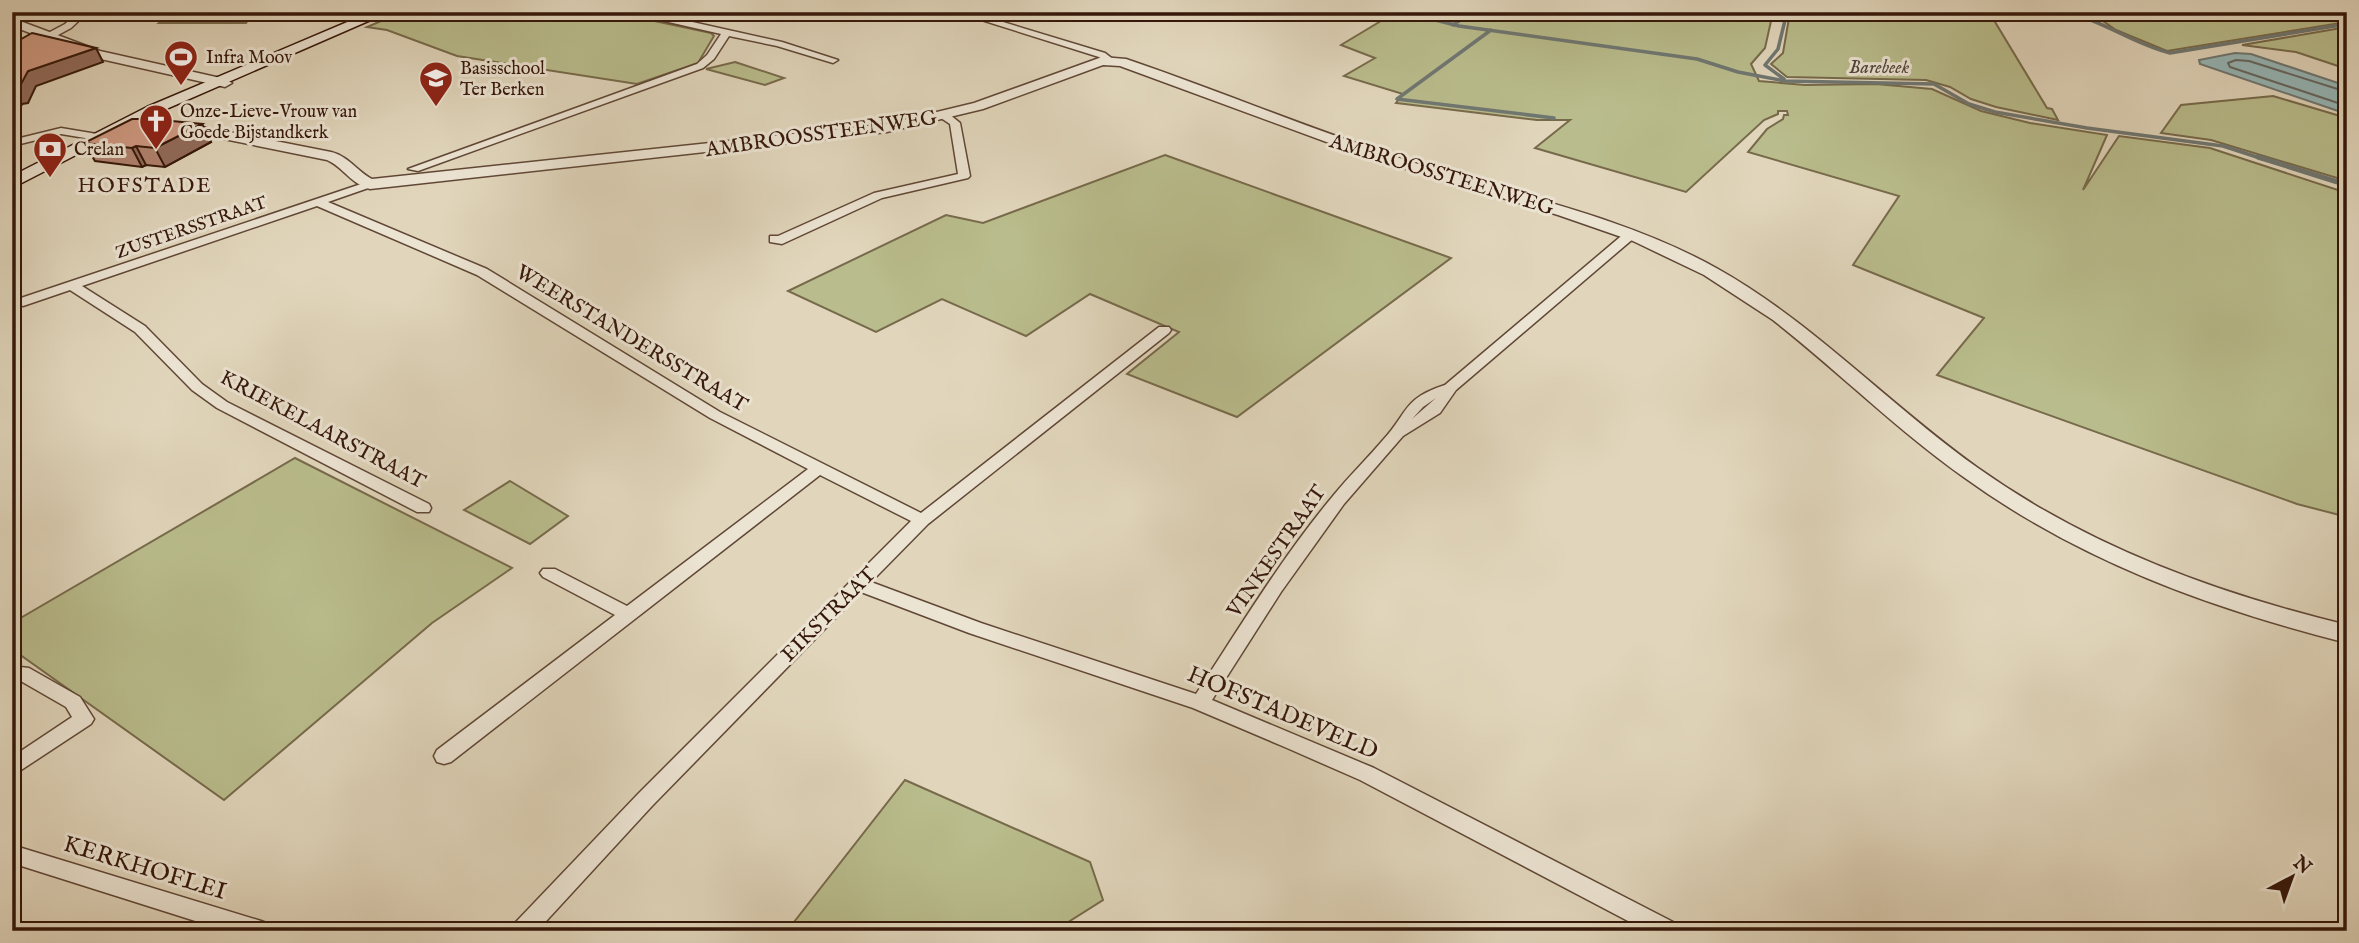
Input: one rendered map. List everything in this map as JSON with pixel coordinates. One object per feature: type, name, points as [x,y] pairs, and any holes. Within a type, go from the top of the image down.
[{"type":"main road","points":[[12,183],[97,137],[383,12]]},
{"type":"street","points":[[12,15],[18,12]]},
{"type":"street","points":[[12,57],[45,36],[73,25],[84,12]]},
{"type":"street","points":[[659,12],[653,16],[779,44],[834,60]]},
{"type":"street","points":[[960,12],[1102,55],[1109,60]]},
{"type":"street","points":[[12,22],[96,54],[222,83]]},
{"type":"street","points":[[130,122],[209,132],[331,156],[340,160],[355,176],[370,184],[700,66],[711,57],[726,33]]},
{"type":"street","points":[[22,39],[45,36]]},
{"type":"street","points":[[12,46],[33,44]]},
{"type":"street","name":"AMBROOSSTEENWEG","points":[[370,184],[852,133],[946,116],[1109,60],[1132,65],[1332,141],[1630,235],[1710,271],[1755,299],[1969,472],[2038,516],[2135,566],[2217,598],[2266,614],[2347,634]]},
{"type":"street","points":[[774,239],[778,241],[878,195],[964,176],[955,122],[946,116]]},
{"type":"street","points":[[12,143],[61,131],[97,137]]},
{"type":"street","name":"AMBROOSSTEENWEG","points":[[414,169],[446,176]]},
{"type":"street","name":"ZUSTERSSTRAAT","points":[[23,302],[370,184]]},
{"type":"street","name":"WEERSTANDERSSTRAAT","points":[[317,202],[482,272],[715,415],[922,520]]},
{"type":"street","name":"VINKESTRAAT","points":[[1200,703],[1275,587],[1338,500],[1398,433],[1402,421],[1416,404],[1431,394],[1450,388],[1630,235]]},
{"type":"street","name":"KRIEKELAARSTRAAT","points":[[72,286],[140,329],[197,387],[222,405],[423,508]]},
{"type":"street","name":"EIKSTRAAT","points":[[522,931],[645,800],[922,520],[1164,330]]},
{"type":"street","points":[[444,756],[818,469]]},
{"type":"street","points":[[549,573],[628,614]]},
{"type":"street","name":"HOFSTADEVELD","points":[[857,584],[975,628],[1200,703],[1367,774],[1670,931]]},
{"type":"street","points":[[12,673],[22,673],[74,702],[84,719],[12,768]]},
{"type":"street","name":"KERKHOFLEI","points":[[12,854],[261,931]]},
{"type":"green space","points":[[172,12],[254,12],[246,23],[159,23]]},
{"type":"green space","points":[[402,12],[612,12],[711,33],[714,36],[698,63],[637,84],[457,56],[387,30],[367,27]]},
{"type":"green space","points":[[1396,12],[1773,12],[1765,48],[1751,64],[1759,81],[1805,85],[1876,84],[1932,89],[1981,111],[2030,123],[2107,135],[2083,190],[2119,136],[2210,148],[2347,193],[2347,517],[2297,504],[1937,375],[1984,318],[1853,265],[1899,196],[1748,152],[1767,129],[1783,119],[1784,115],[1788,115],[1787,111],[1778,111],[1778,114],[1764,120],[1686,192],[1535,148],[1570,120],[1537,120],[1396,103],[1403,94],[1344,76],[1375,58],[1341,45]]},
{"type":"green space","points":[[1790,12],[1989,12],[2047,108],[2052,109],[2058,120],[1996,107],[1971,99],[1950,87],[1926,80],[1787,77],[1771,64],[1783,53]]},
{"type":"green space","points":[[2079,12],[2347,12],[2347,22],[2167,51],[2116,30],[2097,17]]},
{"type":"green space","points":[[2347,27],[2347,69],[2296,52],[2242,45]]},
{"type":"green space","points":[[735,62],[784,78],[765,85],[706,69]]},
{"type":"green space","points":[[2273,96],[2347,118],[2347,181],[2211,140],[2161,133],[2181,105]]},
{"type":"green space","points":[[1165,155],[1451,258],[1237,417],[1127,374],[1179,332],[1090,294],[1026,336],[942,299],[876,332],[788,291],[946,215],[983,223]]},
{"type":"green space","points":[[295,458],[512,568],[432,623],[224,800],[12,649],[12,623]]},
{"type":"green space","points":[[510,481],[568,516],[530,544],[464,510]]},
{"type":"green space","points":[[905,780],[1090,862],[1103,900],[1054,931],[787,931]]},
{"type":"water","points":[[2235,53],[2251,54],[2347,86],[2347,114],[2200,64],[2199,60]]},
{"type":"building","points":[[32,33],[96,48],[28,71],[19,88],[12,90],[12,46]]},
{"type":"building","points":[[132,119],[146,119],[160,127],[172,121],[202,124],[155,148],[84,143]]},
{"type":"waterway","name":"Barebeek","points":[[1404,12],[1454,25]]},
{"type":"waterway","points":[[1454,25],[1472,12]]},
{"type":"waterway","points":[[1784,79],[1765,65],[1778,49],[1787,12]]},
{"type":"waterway","points":[[2067,12],[2170,53],[2347,24]]},
{"type":"waterway","name":"Barebeek","points":[[1454,25],[1490,30]]},
{"type":"waterway","name":"Barebeek","points":[[1490,30],[1697,59],[1738,72],[1785,81],[1934,84],[1969,104],[1995,112],[2087,128],[2223,146],[2263,159]]},
{"type":"waterway","points":[[1490,30],[1397,99],[1554,118]]},
{"type":"waterway","name":"Barebeek","points":[[2258,157],[2347,185]]},
{"type":"place","name":"Infra Moov","points":[[181,87]]},
{"type":"place","name":"Basisschool Ter Berken","points":[[436,108]]},
{"type":"place","name":"Onze-Lieve-Vrouw van Goede Bijstandkerk","points":[[156,151]]},
{"type":"place","name":"Crelan","points":[[50,179]]},
{"type":"district","name":"HOFSTADE","points":[[145,185]]}]
